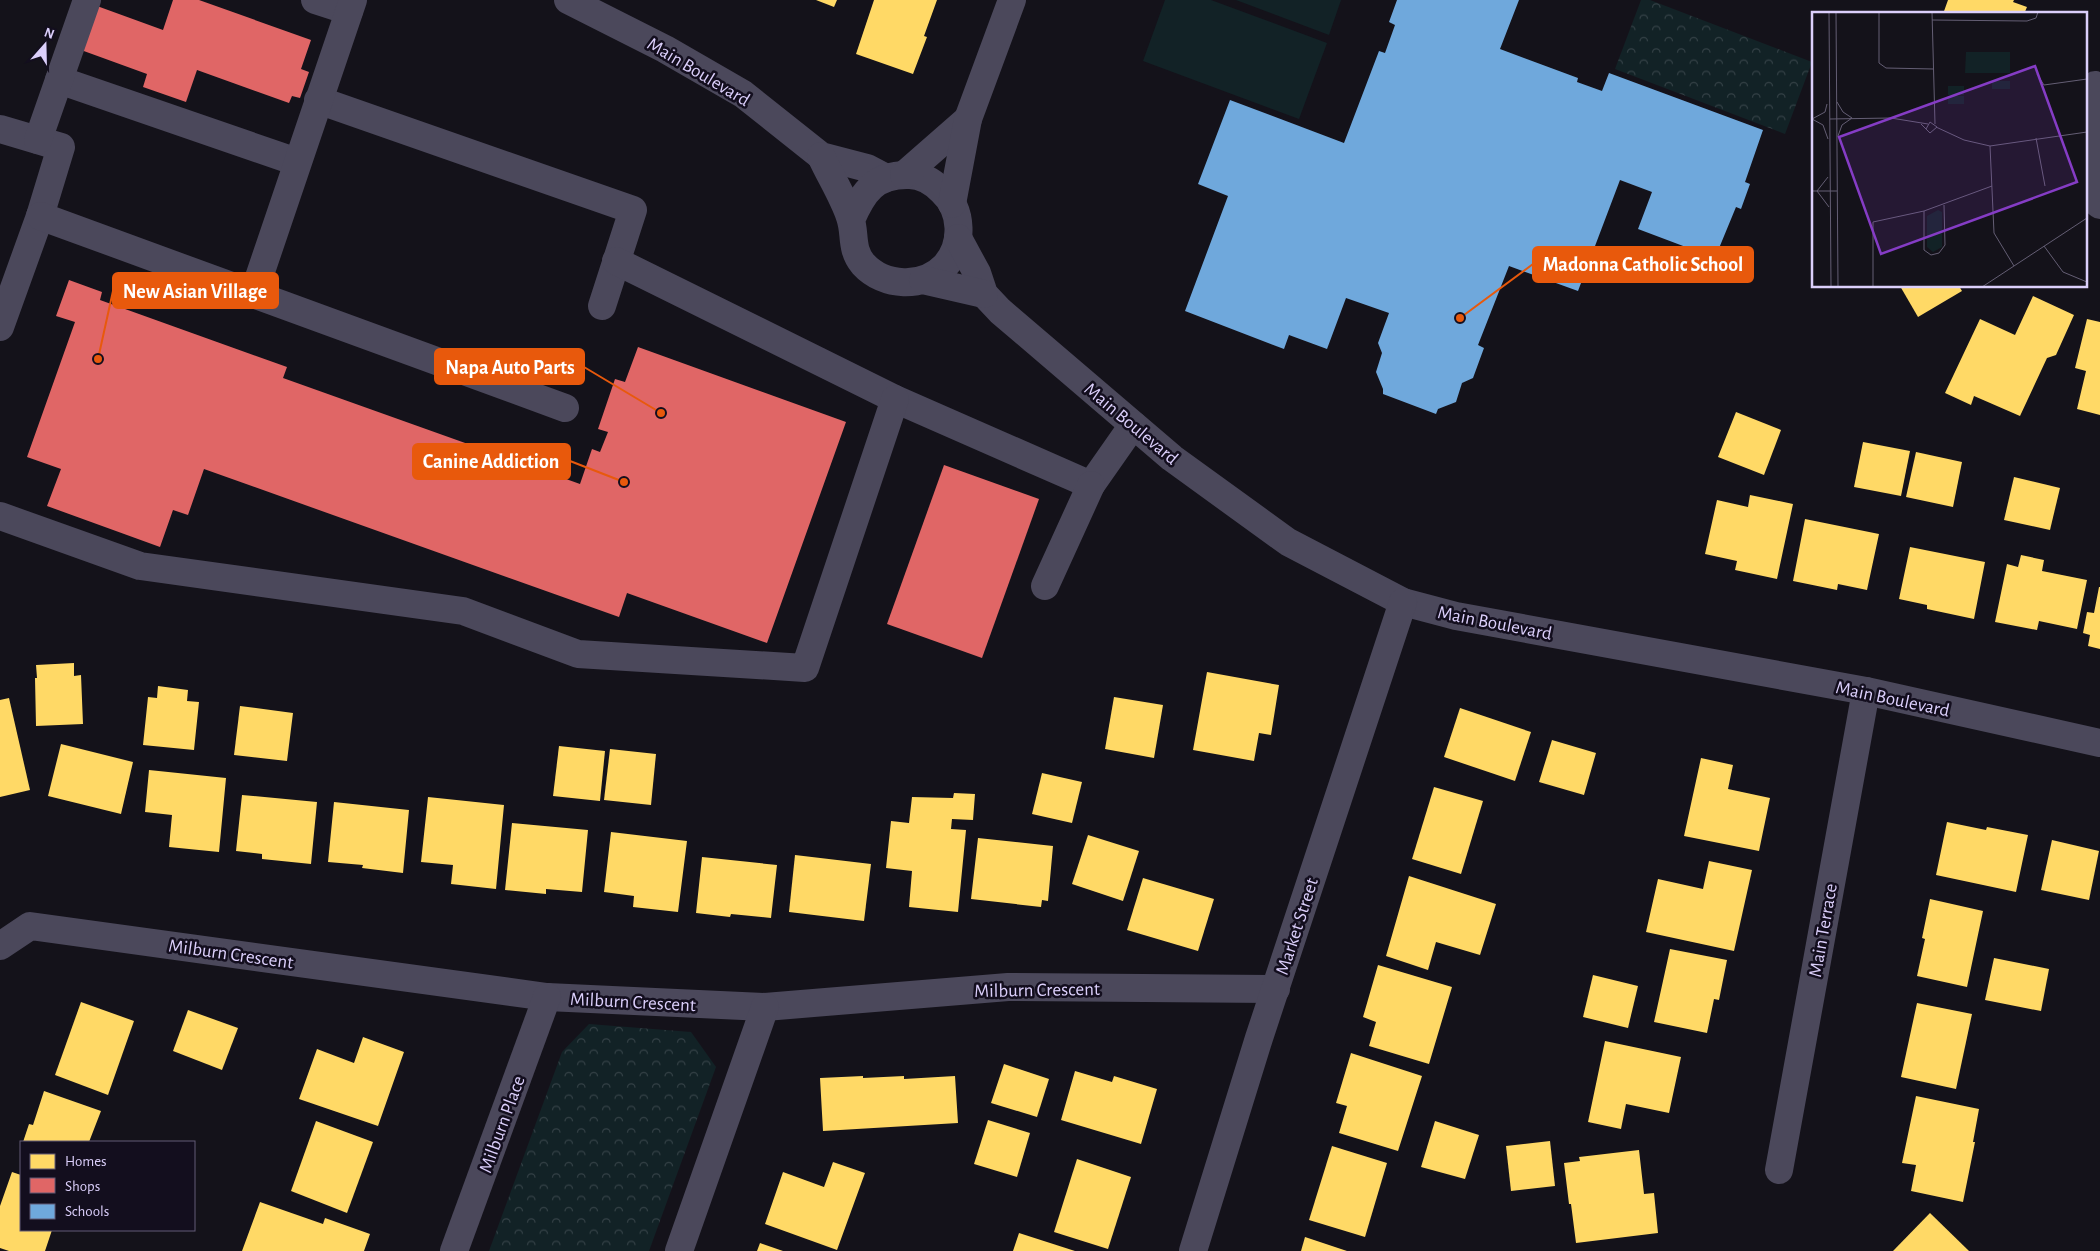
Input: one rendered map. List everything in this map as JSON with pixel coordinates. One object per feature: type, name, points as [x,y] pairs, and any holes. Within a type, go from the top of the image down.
[{"type":"street","points":[[38,140],[87,0]]},
{"type":"street","points":[[252,295],[351,6],[315,0]]},
{"type":"street","name":"Main Boulevard","points":[[568,0],[665,49],[743,94],[821,156],[895,176]]},
{"type":"street","points":[[952,204],[968,119],[1012,0]]},
{"type":"street","points":[[59,80],[297,162]]},
{"type":"street","points":[[2095,85],[2088,157],[2090,197],[2100,204]]},
{"type":"street","points":[[318,100],[633,210],[602,306]]},
{"type":"street","points":[[895,176],[968,119]]},
{"type":"street","points":[[0,128],[61,147],[40,216],[0,327]]},
{"type":"street","name":"Main Boulevard","points":[[821,156],[851,220],[854,247],[863,263],[876,274],[903,283],[923,280],[984,294]]},
{"type":"street","name":"Main Boulevard","points":[[851,220],[861,196],[874,184],[895,176],[914,175],[932,182],[949,197],[958,217],[958,238],[957,246],[945,266],[923,280]]},
{"type":"street","points":[[40,216],[565,408]]},
{"type":"street","name":"Main Boulevard","points":[[958,238],[977,273],[984,294],[1000,310],[1172,458],[1288,542],[1403,602],[1456,616],[1866,691],[2100,744]]},
{"type":"street","points":[[616,261],[895,399],[1091,485]]},
{"type":"street","points":[[0,516],[140,566],[463,611],[578,654],[805,668],[895,399]]},
{"type":"street","points":[[1045,586],[1091,485],[1133,425]]},
{"type":"street","name":"Market Street","points":[[1193,1251],[1276,989],[1403,602]]},
{"type":"street","name":"Main Terrace","points":[[1779,1170],[1866,691]]},
{"type":"street","name":"Milburn Crescent","points":[[0,946],[30,926],[547,997],[765,1006],[1008,987],[1276,989]]},
{"type":"street","name":"Milburn Place","points":[[454,1251],[547,997]]},
{"type":"street","points":[[679,1251],[765,1006]]},
{"type":"green space","points":[[1165,0],[1211,0],[1327,43],[1299,119],[1143,61]]},
{"type":"green space","points":[[1236,0],[1341,0],[1329,35]]},
{"type":"green space","points":[[1641,0],[1650,0],[1812,62],[1785,134],[1615,69]]},
{"type":"green space","points":[[589,1024],[691,1032],[716,1067],[649,1251],[489,1251],[562,1052]]},
{"type":"building: Homes","points":[[816,0],[837,0],[834,7]]},
{"type":"building: Homes","points":[[874,0],[937,0],[924,36],[927,37],[913,74],[856,54]]},
{"type":"building: Homes","points":[[1948,0],[2014,0],[2013,2],[2027,7],[2025,12],[1944,12]]},
{"type":"building: Homes","points":[[1901,288],[1960,288],[1962,291],[1918,317]]},
{"type":"building: Homes","points":[[2033,296],[2074,315],[2056,355],[2047,358],[2020,416],[1974,396],[1971,405],[1945,393],[1980,319],[2015,335]]},
{"type":"building: Homes","points":[[2087,319],[2100,322],[2100,415],[2077,409],[2086,371],[2075,368]]},
{"type":"building: Homes","points":[[1736,412],[1781,430],[1764,475],[1718,457]]},
{"type":"building: Homes","points":[[1863,442],[1910,451],[1901,496],[1854,487]]},
{"type":"building: Homes","points":[[1916,452],[1962,462],[1953,507],[1906,497]]},
{"type":"building: Homes","points":[[2014,477],[2060,488],[2050,530],[2004,520]]},
{"type":"building: Homes","points":[[1750,495],[1793,504],[1777,579],[1735,570],[1737,561],[1705,554],[1717,500],[1748,507]]},
{"type":"building: Homes","points":[[1805,519],[1879,534],[1867,590],[1838,584],[1837,590],[1793,581]]},
{"type":"building: Homes","points":[[1910,547],[1985,562],[1974,619],[1927,609],[1927,605],[1899,599]]},
{"type":"building: Homes","points":[[2021,555],[2044,560],[2042,571],[2087,580],[2077,629],[2039,621],[2037,630],[1995,622],[2007,564],[2018,567]]},
{"type":"building: Homes","points":[[2099,587],[2100,649],[2088,646],[2090,635],[2083,633],[2087,612],[2094,613]]},
{"type":"building: Homes","points":[[74,663],[74,676],[81,675],[83,724],[36,726],[36,665]]},
{"type":"building: Homes","points":[[1207,672],[1279,685],[1271,735],[1259,733],[1254,761],[1193,750]]},
{"type":"building: Homes","points":[[158,686],[188,690],[187,701],[199,702],[194,750],[143,745],[148,697],[157,698]]},
{"type":"building: Homes","points":[[1114,697],[1163,705],[1154,758],[1105,749]]},
{"type":"building: Homes","points":[[9,698],[30,790],[0,797],[0,700]]},
{"type":"building: Homes","points":[[240,706],[293,713],[287,761],[234,755]]},
{"type":"building: Homes","points":[[1460,708],[1531,732],[1515,781],[1444,757]]},
{"type":"building: Homes","points":[[1552,740],[1596,753],[1584,795],[1539,782]]},
{"type":"building: Homes","points":[[61,744],[133,762],[121,814],[48,796]]},
{"type":"building: Homes","points":[[559,746],[605,751],[600,801],[553,796]]},
{"type":"building: Homes","points":[[610,749],[656,754],[651,805],[604,800]]},
{"type":"building: Homes","points":[[1701,758],[1733,765],[1728,789],[1770,798],[1759,851],[1684,836]]},
{"type":"building: Homes","points":[[149,770],[226,778],[219,852],[169,847],[172,815],[145,812]]},
{"type":"building: Homes","points":[[1042,773],[1082,782],[1072,823],[1032,814]]},
{"type":"building: Homes","points":[[1434,787],[1483,801],[1461,874],[1412,859]]},
{"type":"building: Homes","points":[[954,793],[975,794],[973,820],[952,819],[951,829],[966,830],[958,912],[909,907],[912,871],[886,868],[891,821],[909,823],[912,797],[953,798]]},
{"type":"building: Homes","points":[[242,795],[317,802],[311,864],[262,859],[262,854],[236,851]]},
{"type":"building: Homes","points":[[428,797],[504,805],[496,889],[451,884],[453,865],[421,862]]},
{"type":"building: Homes","points":[[334,802],[409,810],[403,873],[362,868],[363,865],[328,862]]},
{"type":"building: Homes","points":[[1947,822],[1986,830],[1987,827],[2028,835],[2016,892],[1936,875]]},
{"type":"building: Homes","points":[[512,823],[588,830],[582,892],[546,889],[546,894],[505,890]]},
{"type":"building: Homes","points":[[611,832],[687,841],[678,912],[633,907],[634,896],[604,892]]},
{"type":"building: Homes","points":[[1088,835],[1139,851],[1123,901],[1072,884]]},
{"type":"building: Homes","points":[[978,838],[1053,846],[1048,901],[1042,900],[1041,907],[971,899]]},
{"type":"building: Homes","points":[[2052,840],[2099,851],[2089,900],[2041,890]]},
{"type":"building: Homes","points":[[795,855],[871,864],[864,921],[789,912]]},
{"type":"building: Homes","points":[[702,857],[777,865],[771,918],[731,914],[730,917],[696,913]]},
{"type":"building: Homes","points":[[1709,861],[1752,870],[1734,951],[1646,932],[1658,879],[1703,889]]},
{"type":"building: Homes","points":[[1409,876],[1496,904],[1480,955],[1436,942],[1428,970],[1386,956]]},
{"type":"building: Homes","points":[[1143,878],[1214,899],[1198,951],[1127,930]]},
{"type":"building: Homes","points":[[1930,899],[1983,911],[1967,987],[1917,976],[1925,939],[1922,938]]},
{"type":"building: Homes","points":[[1670,949],[1727,960],[1719,1000],[1714,999],[1707,1033],[1654,1022]]},
{"type":"building: Homes","points":[[1994,958],[2049,969],[2041,1011],[1985,1000]]},
{"type":"building: Homes","points":[[1378,965],[1452,987],[1429,1064],[1369,1046],[1376,1022],[1363,1017]]},
{"type":"building: Homes","points":[[1593,975],[1638,986],[1628,1028],[1583,1017]]},
{"type":"building: Homes","points":[[81,1002],[134,1021],[108,1095],[55,1075]]},
{"type":"building: Homes","points":[[1917,1003],[1972,1014],[1956,1089],[1901,1077]]},
{"type":"building: Homes","points":[[188,1010],[238,1028],[222,1070],[173,1051]]},
{"type":"building: Homes","points":[[363,1037],[404,1052],[378,1126],[299,1099],[317,1049],[354,1063]]},
{"type":"building: Homes","points":[[1605,1041],[1681,1057],[1669,1113],[1626,1104],[1621,1129],[1588,1122]]},
{"type":"building: Homes","points":[[1351,1053],[1422,1076],[1398,1151],[1339,1133],[1347,1106],[1336,1103]]},
{"type":"building: Homes","points":[[1004,1064],[1049,1079],[1037,1117],[991,1103]]},
{"type":"building: Homes","points":[[1075,1071],[1112,1082],[1114,1076],[1157,1089],[1141,1144],[1061,1120]]},
{"type":"building: Homes","points":[[863,1076],[863,1078],[904,1076],[904,1079],[955,1076],[958,1123],[823,1131],[820,1078]]},
{"type":"building: Homes","points":[[44,1091],[101,1111],[89,1141],[23,1141],[29,1124],[33,1125]]},
{"type":"building: Homes","points":[[1916,1096],[1979,1109],[1973,1142],[1975,1142],[1963,1202],[1911,1191],[1916,1165],[1902,1163]]},
{"type":"building: Homes","points":[[988,1120],[1030,1133],[1017,1177],[974,1164]]},
{"type":"building: Homes","points":[[316,1121],[373,1142],[347,1213],[291,1191]]},
{"type":"building: Homes","points":[[1435,1121],[1479,1135],[1465,1179],[1421,1167]]},
{"type":"building: Homes","points":[[1550,1141],[1555,1186],[1511,1191],[1506,1146]]},
{"type":"building: Homes","points":[[1332,1146],[1387,1163],[1365,1237],[1309,1220]]},
{"type":"building: Homes","points":[[1639,1150],[1644,1194],[1654,1193],[1658,1233],[1576,1243],[1564,1163],[1580,1161],[1579,1157]]},
{"type":"building: Homes","points":[[1077,1159],[1131,1177],[1108,1249],[1054,1232]]},
{"type":"building: Homes","points":[[833,1162],[865,1173],[837,1250],[765,1224],[783,1172],[824,1187]]},
{"type":"building: Homes","points":[[12,1172],[20,1175],[20,1231],[52,1231],[45,1251],[9,1251],[0,1248],[0,1206]]},
{"type":"building: Homes","points":[[260,1202],[323,1224],[325,1218],[370,1234],[364,1251],[242,1251]]},
{"type":"building: Homes","points":[[1930,1213],[1969,1251],[1893,1251]]},
{"type":"building: Homes","points":[[1019,1233],[1075,1251],[1013,1251]]},
{"type":"building: Homes","points":[[1305,1237],[1347,1251],[1301,1251]]},
{"type":"building: Homes","points":[[760,1243],[783,1251],[757,1251]]},
{"type":"building: Shops","points":[[173,0],[199,0],[311,40],[301,69],[309,72],[300,98],[292,96],[289,103],[197,70],[186,102],[143,87],[147,74],[81,50],[97,6],[163,30]]},
{"type":"building: Shops","points":[[69,280],[102,292],[100,300],[287,367],[283,378],[580,484],[592,449],[600,452],[608,432],[598,429],[615,379],[625,382],[638,347],[846,422],[767,643],[627,593],[619,617],[204,469],[188,515],[173,510],[160,547],[47,506],[61,469],[27,457],[75,322],[56,316]]},
{"type":"building: Shops","points":[[944,465],[1039,499],[982,658],[887,624]]},
{"type":"building: Schools","points":[[1397,0],[1519,0],[1500,49],[1578,78],[1577,82],[1602,91],[1609,73],[1763,130],[1745,182],[1750,184],[1741,209],[1736,207],[1715,258],[1638,229],[1652,192],[1620,180],[1578,291],[1509,266],[1478,345],[1484,348],[1473,378],[1462,383],[1456,402],[1438,409],[1436,414],[1383,394],[1383,389],[1376,372],[1382,353],[1378,343],[1389,313],[1346,298],[1327,349],[1289,335],[1284,349],[1185,311],[1228,196],[1198,184],[1230,100],[1344,143],[1379,51],[1385,53],[1395,25],[1389,22]]},
{"type":"place","name":"Madonna Catholic School","points":[[1460,318]]},
{"type":"place","name":"New Asian Village","points":[[98,359]]},
{"type":"place","name":"Napa Auto Parts","points":[[661,413]]},
{"type":"place","name":"Canine Addiction","points":[[624,482]]}]
